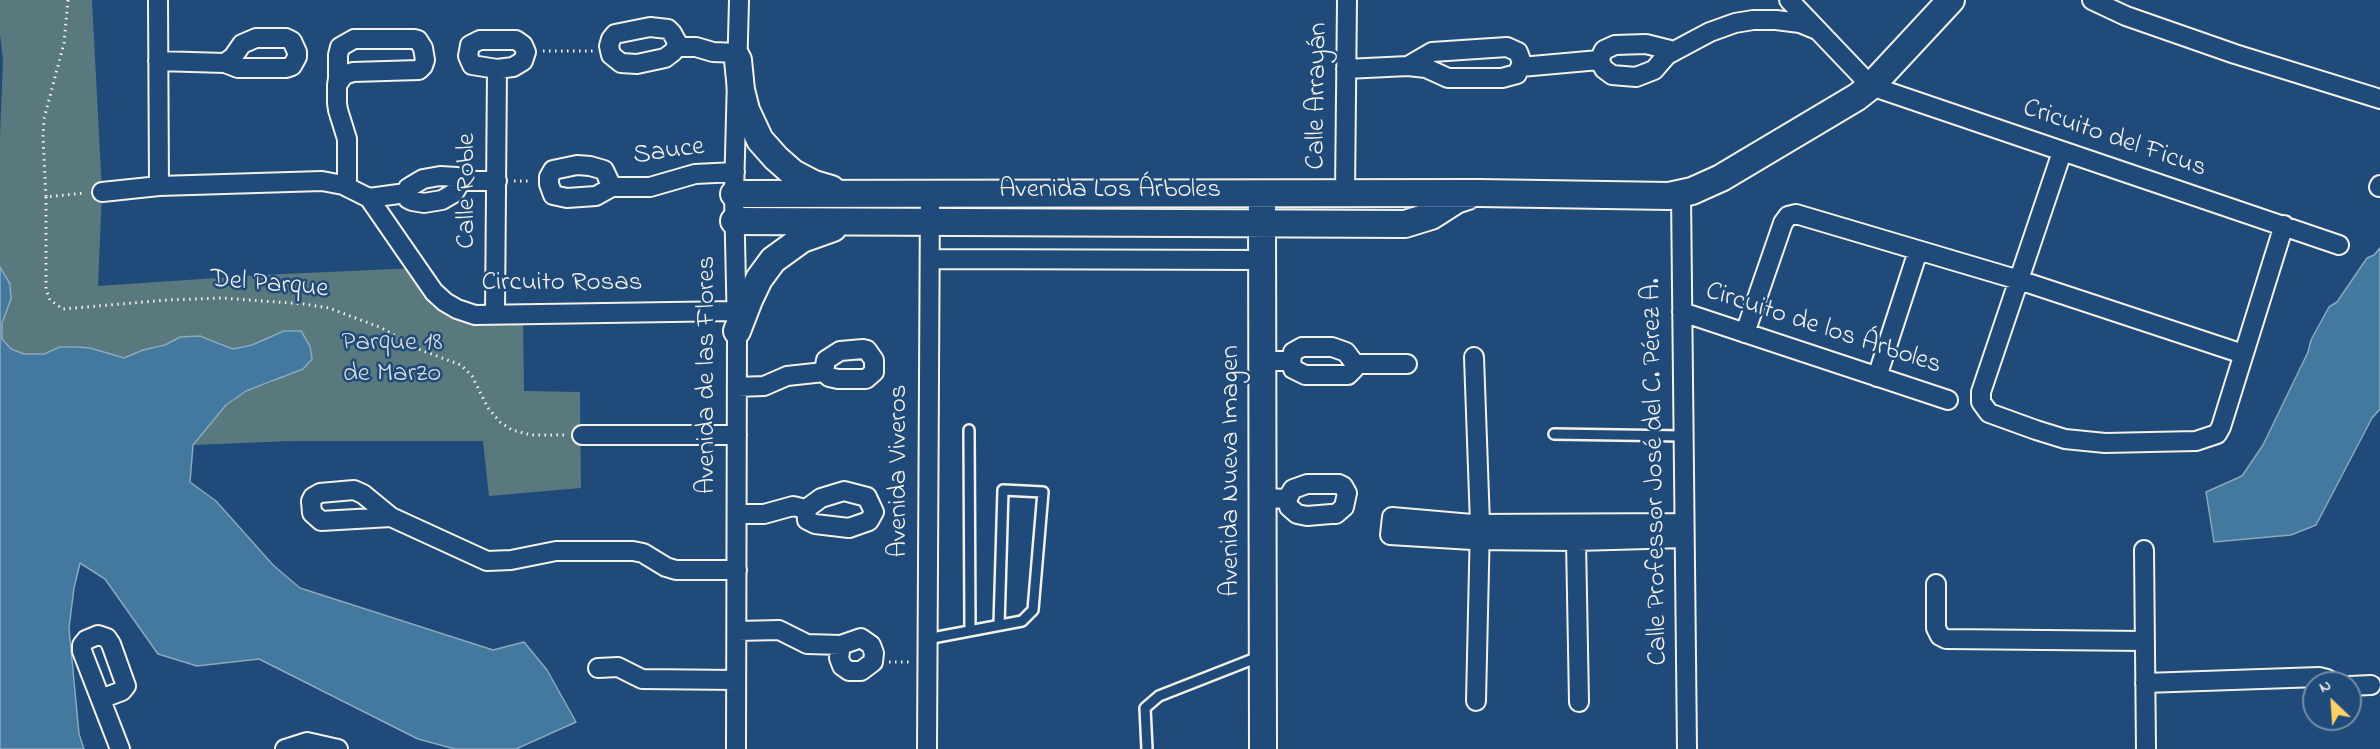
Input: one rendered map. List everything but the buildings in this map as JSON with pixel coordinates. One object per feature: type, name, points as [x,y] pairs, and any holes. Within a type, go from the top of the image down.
[{"type":"street","points":[[158,0],[159,186]]},
{"type":"street","name":"Avenida de las Flores","points":[[737,749],[737,321],[734,183],[739,0]]},
{"type":"street","name":"Calle Arrayán","points":[[1345,193],[1347,0]]},
{"type":"street","points":[[1789,0],[1871,86]]},
{"type":"street","name":"Avenida Los Árboles","points":[[734,183],[848,194],[1479,193],[1669,196],[1708,185],[1843,107],[1871,86],[1951,0]]},
{"type":"street","points":[[2092,0],[2126,16],[2235,54],[2380,99]]},
{"type":"street","points":[[1599,60],[1611,75],[1635,77],[1654,70],[1674,51],[1710,32],[1744,21],[1792,22],[1819,30]]},
{"type":"street","points":[[678,44],[665,58],[637,64],[621,63],[611,54],[610,50],[611,39],[615,34],[650,27],[668,29],[678,44],[738,56],[741,90],[746,111],[755,131],[767,148],[784,166],[804,179],[824,188],[848,194]]},
{"type":"street","points":[[337,85],[344,75],[353,72],[418,70],[423,66],[425,60],[423,48],[418,40],[414,39],[354,39],[340,47],[337,85],[338,116],[347,139],[347,187]]},
{"type":"street","points":[[480,40],[516,40],[523,45],[526,52],[523,61],[513,67],[497,69],[472,65],[468,56],[470,45],[480,40]]},
{"type":"street","points":[[1599,60],[1604,50],[1615,45],[1646,44],[1674,51]]},
{"type":"street","points":[[1346,69],[1408,66],[1426,68],[1444,77],[1459,78],[1511,77],[1517,74],[1521,67],[1518,51],[1507,47],[1432,52],[1408,66]]},
{"type":"street","points":[[1521,67],[1599,60]]},
{"type":"street","points":[[158,61],[225,63]]},
{"type":"street","name":"Calle Roble","points":[[495,314],[497,69]]},
{"type":"street","name":"Cricuito del Ficus","points":[[1871,86],[2339,245]]},
{"type":"street","points":[[2062,152],[1982,392],[1982,402],[1991,414],[2052,435],[2079,441],[2105,443],[2192,441],[2214,436],[2221,427],[2283,225]]},
{"type":"street","name":"Sauce","points":[[612,187],[604,170],[577,165],[553,170],[549,181],[553,195],[567,198],[596,196],[612,187],[650,187],[695,174],[734,183]]},
{"type":"street","points":[[461,181],[454,193],[442,200],[424,203],[412,201],[406,194],[408,188],[431,177],[447,175],[457,177],[461,181],[497,181]]},
{"type":"street","name":"Circuito Rosas","points":[[102,192],[159,186],[322,181],[347,187],[369,198],[424,279],[445,302],[456,309],[475,315],[737,321]]},
{"type":"street","name":"Avenida Nueva Imagen","points":[[1261,193],[1262,361],[1275,498],[1263,655],[1263,749]]},
{"type":"street","name":"Avenida Los Árboles","points":[[734,221],[1405,224],[1419,221],[1455,200],[1479,193]]},
{"type":"street","points":[[369,198],[406,194]]},
{"type":"street","name":"Avenida Viveros","points":[[927,749],[930,194]]},
{"type":"street","points":[[1019,194],[1019,222]]},
{"type":"street","name":"Calle Professor José del C. Pérez A.","points":[[1681,194],[1687,749]]},
{"type":"street","points":[[1744,333],[1783,223],[1790,215],[1799,214],[2019,280],[2243,354]]},
{"type":"street","points":[[737,321],[759,279],[782,252],[802,239],[826,229],[880,222]]},
{"type":"street","points":[[1877,377],[1918,251]]},
{"type":"street","points":[[930,259],[1262,260]]},
{"type":"street","name":"Circuito de los Árboles","points":[[1682,312],[1948,400]]},
{"type":"street","points":[[1302,347],[1332,347],[1346,352],[1355,364],[1354,369],[1348,375],[1305,375],[1293,369],[1291,361],[1293,352],[1302,347]]},
{"type":"street","points":[[1474,357],[1480,532],[1476,701]]},
{"type":"street","points":[[1262,361],[1291,361]]},
{"type":"street","points":[[1355,364],[1407,363]]},
{"type":"street","points":[[737,387],[764,386],[787,376],[824,372]]},
{"type":"street","points":[[582,435],[737,435]]},
{"type":"street","points":[[737,514],[764,514],[789,506],[806,509]]},
{"type":"street","points":[[391,517],[487,561],[511,560],[556,550],[633,551],[643,553],[666,567],[676,570],[737,570]]},
{"type":"street","points":[[1480,532],[1567,535],[1684,531]]},
{"type":"street","points":[[1567,535],[1579,702]]},
{"type":"street","points":[[2144,550],[2146,749]]},
{"type":"street","points":[[1936,584],[1936,628],[1940,636],[1946,639],[2145,641]]},
{"type":"street","points":[[736,632],[779,630],[803,643],[841,645],[857,638],[864,639],[873,648],[873,662],[861,670],[849,671],[842,666],[838,658],[841,645]]},
{"type":"street","points":[[598,668],[618,667],[642,679],[736,680]]},
{"type":"street","points":[[2145,683],[2302,678]]},
{"type":"street","points":[[2362,685],[2372,685]]},
{"type":"street","points":[[103,703],[120,749]]},
{"type":"street","points":[[285,749],[307,742],[338,749]]},
{"type":"lane","points":[[969,430],[970,631]]},
{"type":"lane","points":[[1554,434],[1683,436]]},
{"type":"lane","points":[[927,639],[1022,621],[1034,610],[1043,492],[1003,490],[999,625]]},
{"type":"lane","points":[[1147,749],[1145,708],[1159,696],[1263,655]]},
{"type":"path","name":"Del Parque","points":[[68,0],[64,43],[44,119],[46,289],[50,300],[63,309],[166,300],[222,298],[329,308],[382,328],[418,349],[461,365],[472,376],[488,408],[500,422],[512,430],[531,435],[582,435]]},
{"type":"path","points":[[526,52],[610,50]]},
{"type":"path","points":[[497,181],[549,181]]},
{"type":"path","points":[[46,196],[102,192]]},
{"type":"path","points":[[873,662],[927,662]]},
{"type":"green space","name":"Parque 18 de Marzo","points":[[0,0],[92,0],[102,192],[98,286],[260,275],[417,268],[445,302],[523,314],[524,391],[580,392],[581,488],[489,496],[483,441],[291,441],[193,445],[226,405],[246,391],[273,382],[252,345],[233,349],[200,336],[180,337],[164,345],[123,358],[90,348],[60,347],[44,354],[24,354],[11,349],[2,339],[2,323],[11,299],[4,272],[0,267],[0,136],[3,60]]},
{"type":"water","points":[[2380,248],[2380,409],[2372,418],[2316,525],[2291,535],[2214,542],[2206,492],[2242,476],[2263,445],[2308,352],[2311,340],[2329,307],[2337,302],[2367,258],[2374,255]]},
{"type":"water","points":[[0,267],[10,284],[11,299],[2,323],[2,339],[11,349],[24,354],[44,354],[60,347],[76,347],[90,348],[124,358],[143,350],[165,345],[180,337],[200,336],[233,349],[252,345],[284,331],[301,331],[310,346],[312,359],[303,369],[246,391],[226,405],[193,445],[190,482],[216,501],[273,565],[300,588],[493,650],[524,642],[547,670],[576,722],[516,749],[455,749],[418,739],[259,659],[197,666],[158,654],[105,579],[80,563],[69,628],[79,734],[84,749],[0,749]]}]
